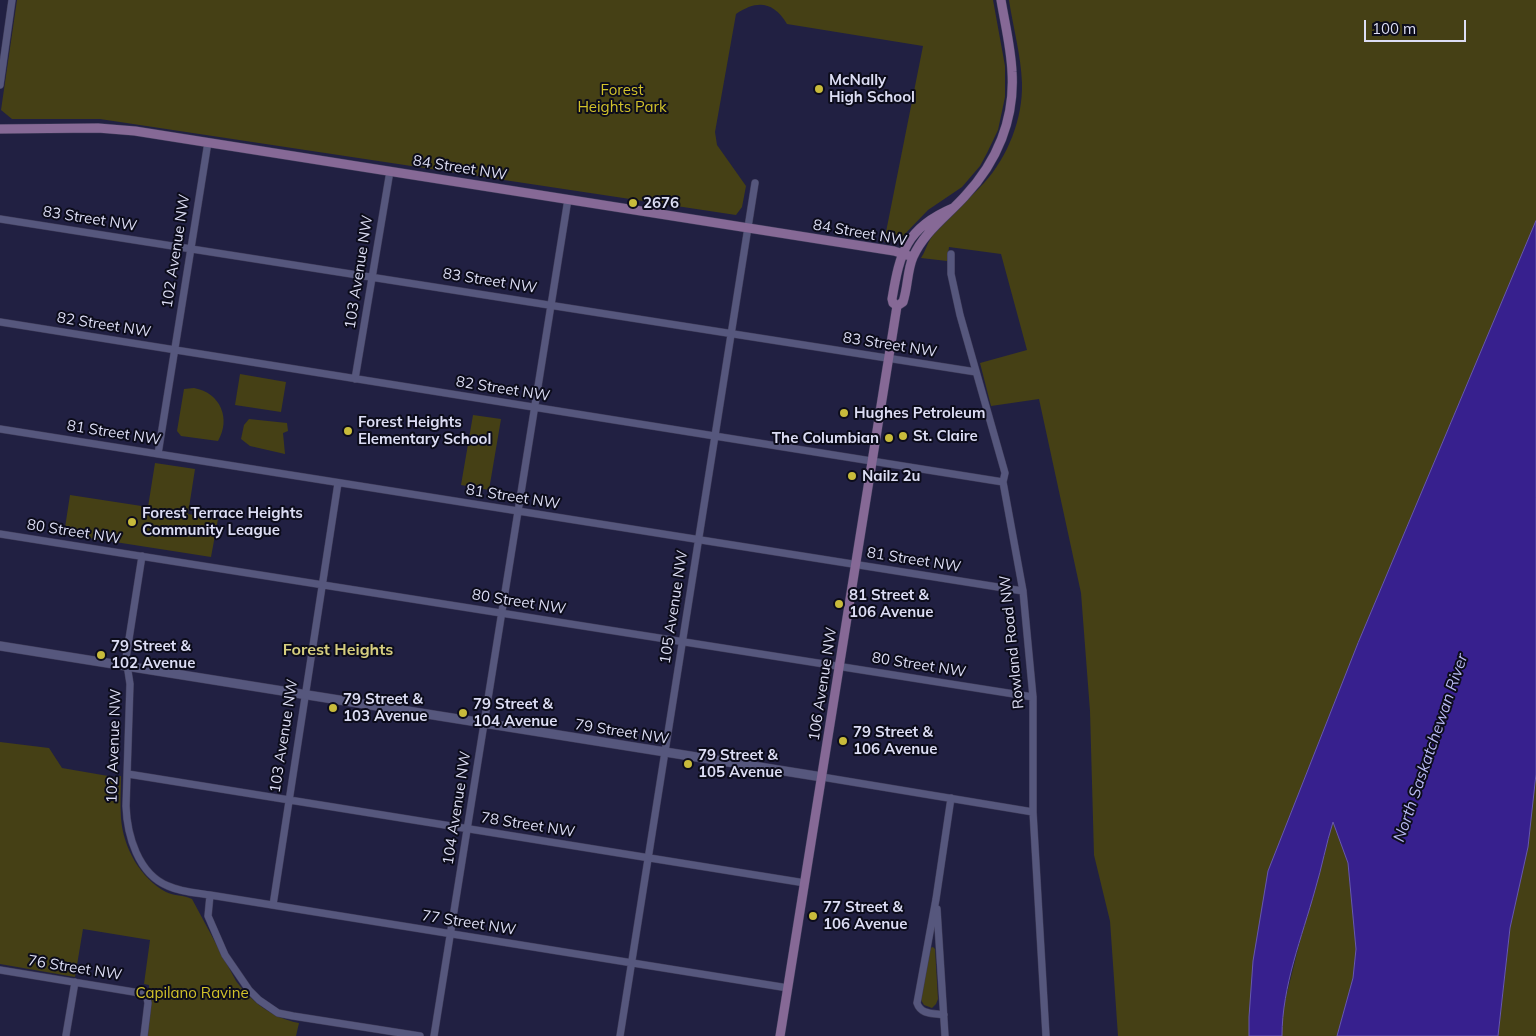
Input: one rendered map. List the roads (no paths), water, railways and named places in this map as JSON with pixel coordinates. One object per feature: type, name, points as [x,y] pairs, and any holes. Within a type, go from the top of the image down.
[{"type":"main road","points":[[913,257],[934,226],[976,184],[987,170],[1001,142],[1010,112],[1012,70],[1001,0]]},
{"type":"main road","name":"84 Street NW","points":[[0,129],[98,128],[135,131],[902,253],[913,257]]},
{"type":"main road","points":[[902,253],[925,224],[939,214],[953,208]]},
{"type":"main road","name":"106 Avenue NW","points":[[897,306],[893,303],[892,299],[902,253]]},
{"type":"main road","name":"106 Avenue NW","points":[[780,1036],[897,306],[901,304],[904,298],[913,257]]},
{"type":"street","points":[[0,85],[12,0]]},
{"type":"street","name":"102 Avenue NW","points":[[158,454],[208,142]]},
{"type":"street","name":"103 Avenue NW","points":[[355,379],[390,171]]},
{"type":"street","name":"105 Avenue NW","points":[[620,1036],[755,183]]},
{"type":"street","name":"104 Avenue NW","points":[[434,1036],[568,199]]},
{"type":"street","name":"83 Street NW","points":[[0,219],[976,372]]},
{"type":"street","name":"Rowland Road NW","points":[[952,254],[951,274],[958,307],[1004,473],[1003,482],[1023,591],[1033,697],[1033,812],[1046,1036]]},
{"type":"street","name":"82 Street NW","points":[[0,322],[1003,482]]},
{"type":"street","name":"81 Street NW","points":[[0,429],[1023,591]]},
{"type":"street","name":"103 Avenue NW","points":[[273,905],[338,483]]},
{"type":"street","name":"80 Street NW","points":[[0,534],[1033,697]]},
{"type":"street","name":"102 Avenue NW","points":[[142,556],[126,658],[130,684],[126,806],[128,826],[138,854],[149,872]]},
{"type":"street","name":"79 Street NW","points":[[0,646],[1033,812]]},
{"type":"street","name":"78 Street NW","points":[[128,774],[805,883]]},
{"type":"street","points":[[944,1015],[924,1012],[917,1003],[936,899],[951,798]]},
{"type":"street","name":"77 Street NW","points":[[149,872],[159,881],[170,887],[210,895],[788,988]]},
{"type":"street","points":[[210,895],[208,916],[225,955],[249,990],[278,1013],[420,1036]]},
{"type":"street","points":[[936,899],[945,1036]]},
{"type":"street","name":"76 Street NW","points":[[0,970],[146,994],[148,1003],[144,1036]]},
{"type":"street","points":[[66,1035],[75,982]]},
{"type":"water","name":"North Saskatchewan River","points":[[1536,221],[1536,774],[1528,847],[1510,928],[1498,1036],[1337,1036],[1353,978],[1356,949],[1348,863],[1333,822],[1289,980],[1285,999],[1282,1036],[1249,1036],[1253,961],[1268,871],[1358,643]]},
{"type":"place","name":"McNally High School","points":[[819,89]]},
{"type":"place","name":"2676","points":[[633,203]]},
{"type":"place","name":"Hughes Petroleum","points":[[844,413]]},
{"type":"place","name":"Forest Heights Elementary School","points":[[348,431]]},
{"type":"place","name":"St. Claire","points":[[903,436]]},
{"type":"place","name":"The Columbian","points":[[889,438]]},
{"type":"place","name":"Nailz 2u","points":[[852,476]]},
{"type":"place","name":"Forest Terrace Heights Community League","points":[[132,522]]},
{"type":"place","name":"81 Street & 106 Avenue","points":[[839,604]]},
{"type":"place","name":"79 Street & 102 Avenue","points":[[101,655]]},
{"type":"place","name":"79 Street & 103 Avenue","points":[[333,708]]},
{"type":"place","name":"79 Street & 104 Avenue","points":[[463,713]]},
{"type":"place","name":"79 Street & 106 Avenue","points":[[843,741]]},
{"type":"place","name":"79 Street & 105 Avenue","points":[[688,764]]},
{"type":"place","name":"77 Street & 106 Avenue","points":[[813,916]]},
{"type":"district","name":"Forest Heights","points":[[338,650]]},
{"type":"park label","name":"Forest Heights Park","points":[[622,98]]},
{"type":"park label","name":"Capilano Ravine","points":[[192,993]]}]
